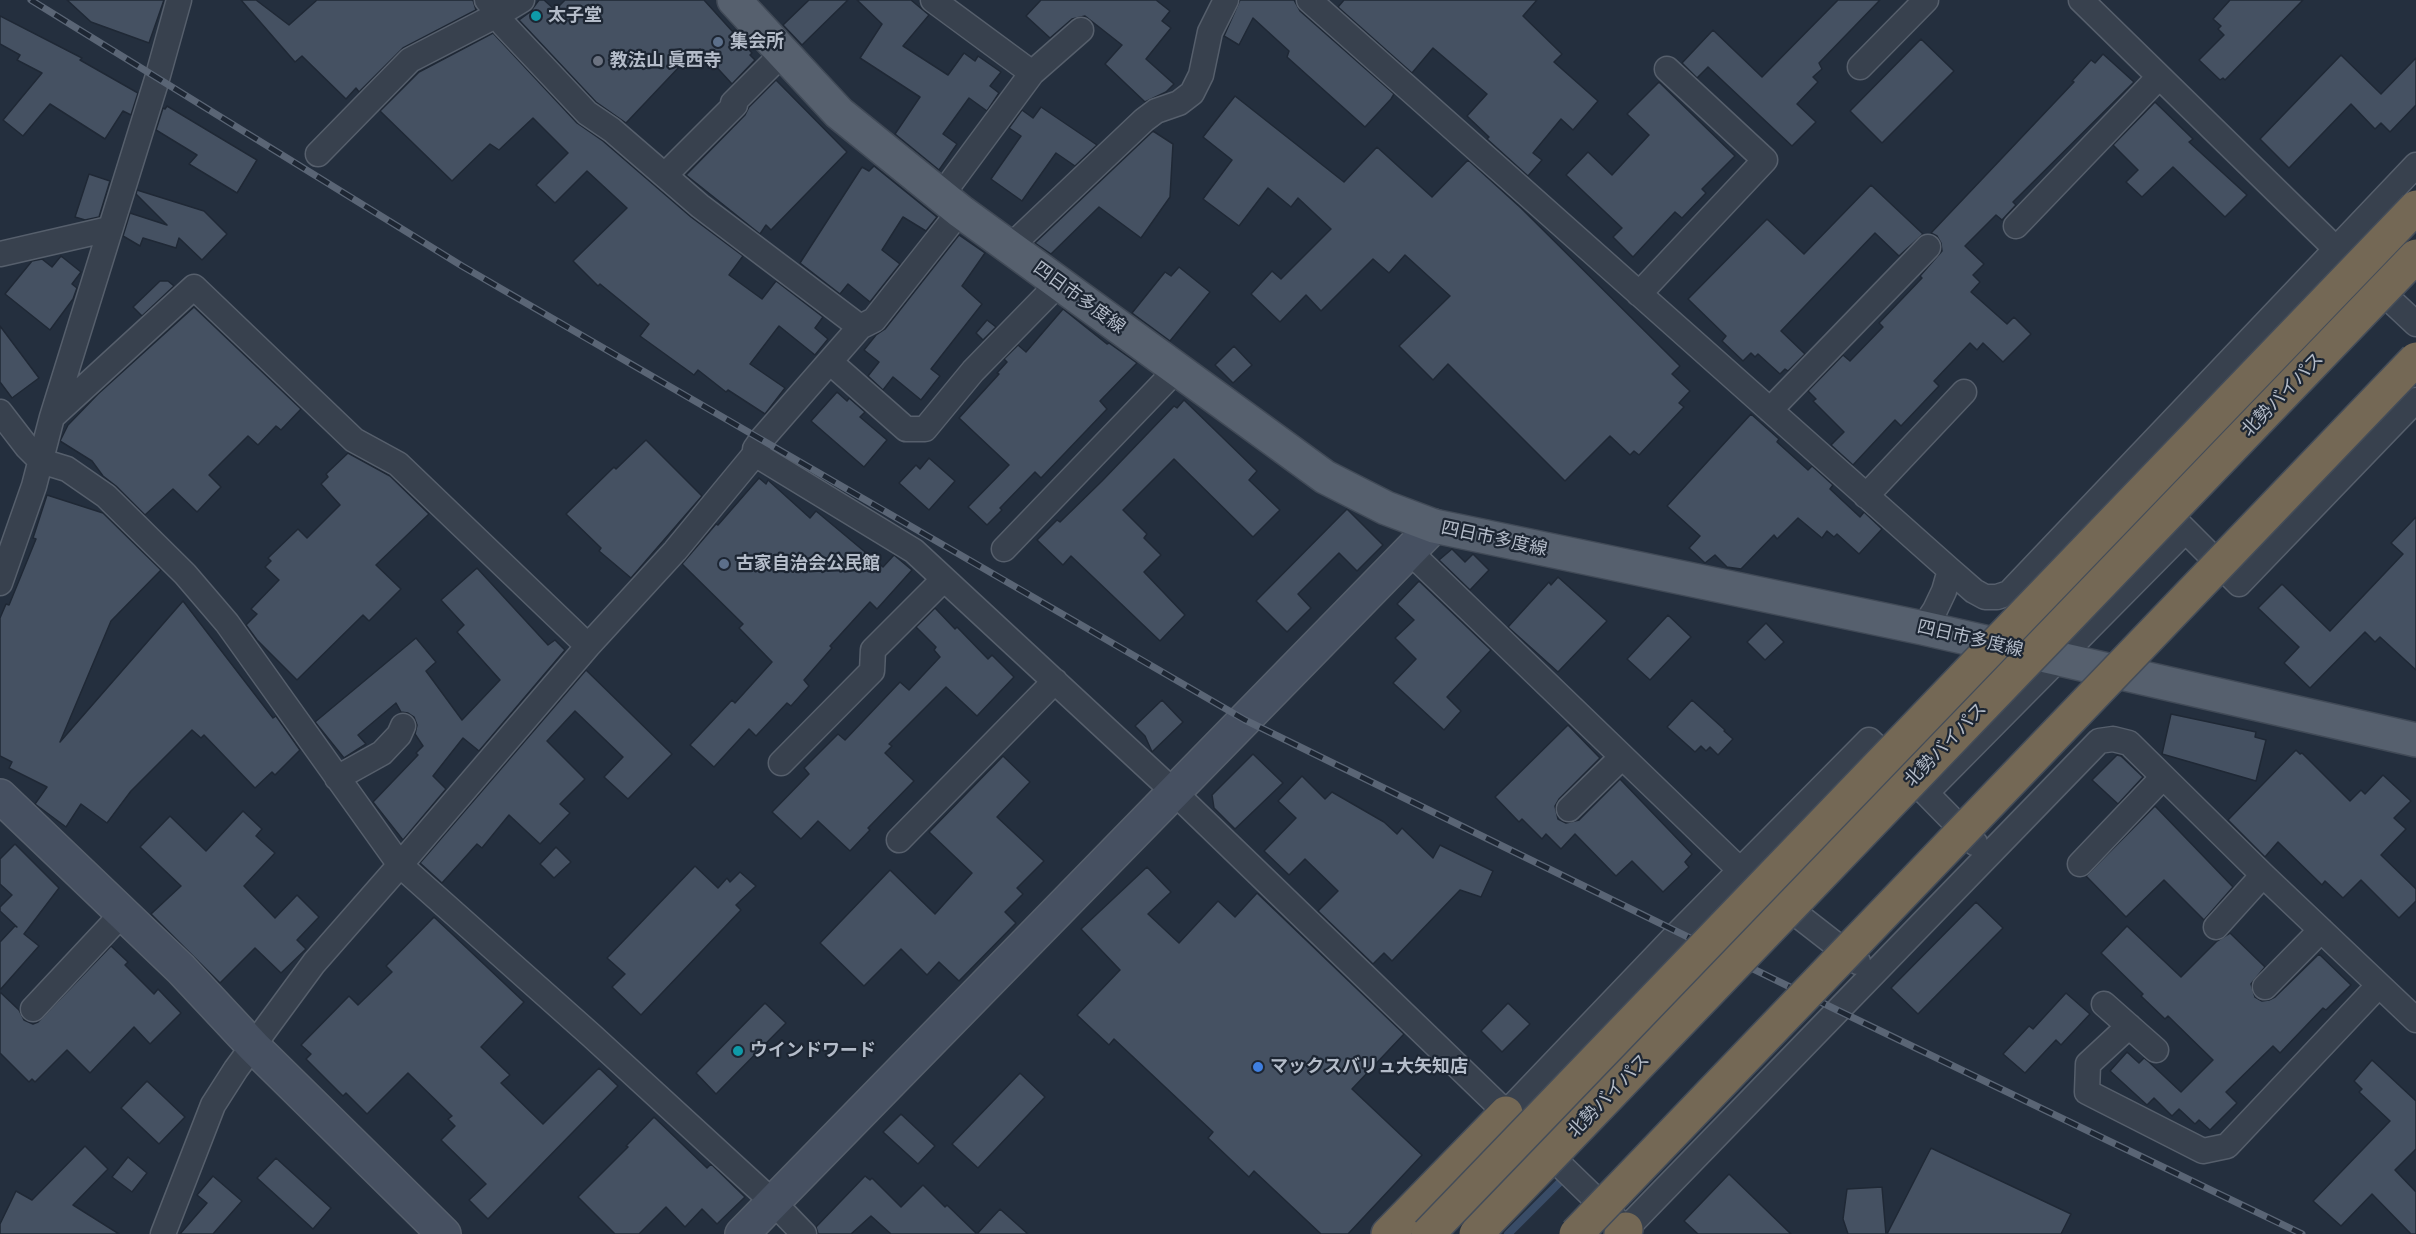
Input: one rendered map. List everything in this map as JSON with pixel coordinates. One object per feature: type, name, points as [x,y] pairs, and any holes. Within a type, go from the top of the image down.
[{"type":"highway","points":[[1428,1234],[2416,207]]},
{"type":"highway","name":"北勢バイパス","points":[[1476,1234],[2416,256]]},
{"type":"highway","points":[[1576,1234],[2416,359]]},
{"type":"highway","points":[[1388,1234],[1506,1113]]},
{"type":"main road","name":"四日市多度線","points":[[734,0],[839,113],[951,204],[1325,477],[1386,508],[1434,526],[1923,628],[2416,740]]},
{"type":"street","points":[[0,583],[34,486],[52,417],[157,79],[179,0]]},
{"type":"street","points":[[318,154],[410,60],[493,7],[522,0]]},
{"type":"street","points":[[933,0],[1032,73]]},
{"type":"street","points":[[1010,247],[1144,120],[1156,111],[1179,103],[1192,93],[1201,75],[1210,32],[1226,0]]},
{"type":"street","points":[[1309,0],[1866,496],[1974,591],[1985,597],[1998,597],[2009,593],[2416,165]]},
{"type":"street","points":[[1860,67],[1926,0]]},
{"type":"street","points":[[2081,0],[2416,324]]},
{"type":"street","points":[[493,7],[504,25],[587,113],[612,130],[710,213],[860,327]]},
{"type":"street","points":[[163,1234],[213,1105],[236,1069],[314,963],[588,646],[675,551],[755,454],[755,449],[762,439],[860,327],[874,320],[951,204],[1032,73],[1081,30]]},
{"type":"street","points":[[665,175],[783,53]]},
{"type":"street","points":[[1639,294],[1765,160],[1667,69]]},
{"type":"street","points":[[2016,226],[2159,77]]},
{"type":"street","points":[[0,254],[109,229]]},
{"type":"street","points":[[1770,411],[1928,247]]},
{"type":"street","points":[[830,362],[906,429],[925,429],[973,371],[1059,283]]},
{"type":"street","points":[[52,417],[194,287],[354,440],[398,464],[588,646]]},
{"type":"street","points":[[1004,549],[1177,369]]},
{"type":"street","points":[[1866,496],[1964,392]]},
{"type":"street","points":[[2126,471],[2239,584],[2416,400]]},
{"type":"street","points":[[0,412],[41,461],[67,469],[106,496],[186,574],[227,624],[400,865],[774,1203],[804,1234]]},
{"type":"street","points":[[755,454],[914,551],[1173,791],[1626,1232],[1872,973],[2099,741],[2113,739],[2128,743],[2416,1020]]},
{"type":"street","points":[[742,1234],[1434,526]]},
{"type":"street","points":[[1926,793],[2185,531]]},
{"type":"street","points":[[1409,551],[1741,871],[1872,973]]},
{"type":"street","points":[[1923,628],[1940,601],[1950,570]]},
{"type":"street","points":[[781,763],[872,671],[873,650],[944,579]]},
{"type":"street","points":[[899,840],[1054,681]]},
{"type":"street","points":[[337,778],[381,753],[399,735],[403,726]]},
{"type":"street","points":[[1506,1113],[1678,933],[1869,740],[1926,793],[1987,855]]},
{"type":"street","points":[[1569,809],[1622,757]]},
{"type":"street","points":[[2080,864],[2163,777]]},
{"type":"street","points":[[0,796],[181,969],[254,1047],[444,1234]]},
{"type":"street","points":[[2216,927],[2263,875]]},
{"type":"street","points":[[33,1009],[122,914]]},
{"type":"street","points":[[2265,987],[2321,930]]},
{"type":"street","points":[[2129,1026],[2088,1064],[2087,1092],[2203,1150],[2227,1146],[2379,985]]},
{"type":"street","points":[[2104,1004],[2156,1050]]},
{"type":"building","points":[[67,0],[164,0],[149,43],[91,22]]},
{"type":"building","points":[[241,0],[256,0],[289,25],[317,0],[473,0],[476,10],[403,48],[359,92],[356,88],[346,99],[302,56],[295,62]]},
{"type":"building","name":"教法山 眞西寺","points":[[539,0],[544,0],[555,10],[565,0],[704,0],[752,53],[750,55],[755,60],[732,84],[700,49],[681,65],[626,123],[596,102],[519,20],[530,12]]},
{"type":"building","points":[[809,0],[848,0],[802,45],[783,25]]},
{"type":"building","points":[[857,0],[911,0],[929,15],[903,46],[948,75],[964,53],[975,61],[978,56],[1001,72],[990,86],[999,93],[987,111],[969,98],[943,134],[957,144],[939,170],[895,134],[920,97],[860,58],[882,24]]},
{"type":"building","points":[[1041,0],[1156,0],[1170,11],[1162,21],[1171,28],[1146,59],[1174,84],[1166,92],[1145,102],[1105,64],[1122,45],[1085,16],[1072,19],[1050,38],[1026,16]]},
{"type":"building","points":[[1240,0],[1294,0],[1300,11],[1394,94],[1391,99],[1365,127],[1287,57],[1289,51],[1253,18],[1239,45],[1224,36]]},
{"type":"building","points":[[1344,0],[1537,0],[1523,16],[1562,54],[1554,62],[1598,101],[1573,130],[1561,119],[1533,153],[1542,160],[1528,176],[1487,139],[1489,137],[1467,116],[1487,94],[1433,48],[1412,73],[1338,7]]},
{"type":"building","points":[[1838,0],[1880,0],[1819,63],[1822,69],[1813,77],[1818,82],[1797,104],[1816,122],[1792,146],[1708,67],[1697,78],[1682,63],[1713,30],[1762,77]]},
{"type":"building","points":[[2230,0],[2303,0],[2225,80],[2223,78],[2220,80],[2199,60],[2224,35],[2218,29],[2221,26],[2213,19]]},
{"type":"building","points":[[0,16],[82,58],[80,60],[138,93],[131,115],[123,111],[105,139],[50,104],[23,136],[3,120],[42,73],[17,60],[20,55],[0,44]]},
{"type":"building","points":[[493,33],[577,123],[603,141],[691,217],[743,256],[729,275],[762,299],[776,281],[823,317],[815,328],[828,339],[815,355],[779,326],[750,364],[785,388],[765,414],[728,390],[726,392],[698,370],[694,375],[640,336],[649,324],[600,284],[598,286],[573,261],[627,208],[587,171],[555,203],[536,185],[568,153],[533,118],[499,150],[490,144],[452,181],[380,111],[419,72]]},
{"type":"building","points":[[1921,39],[1954,71],[1882,143],[1850,111]]},
{"type":"building","points":[[2103,54],[2134,82],[2013,202],[2016,205],[2002,220],[1996,215],[1965,246],[1984,264],[1973,275],[1980,282],[1971,292],[2007,324],[2014,317],[2031,334],[2003,362],[1983,343],[1977,350],[1970,343],[1934,381],[1939,386],[1901,426],[1895,420],[1853,465],[1831,445],[1844,432],[1813,401],[1816,399],[1808,391],[1843,355],[1850,361],[1883,327],[1879,323],[1922,278],[1920,276],[1942,251],[1937,236],[1931,233],[2074,82],[2072,81],[2091,60],[2095,63]]},
{"type":"building","points":[[2341,55],[2381,94],[2416,58],[2416,105],[2390,132],[2381,123],[2375,129],[2351,104],[2289,168],[2260,139]]},
{"type":"building","points":[[776,80],[847,152],[771,230],[766,225],[760,234],[686,175]]},
{"type":"building","points":[[1659,82],[1735,156],[1702,189],[1706,193],[1682,218],[1675,212],[1633,257],[1613,237],[1622,228],[1566,175],[1588,152],[1612,175],[1649,135],[1627,114]]},
{"type":"building","points":[[1235,96],[1344,182],[1377,147],[1432,197],[1468,160],[1521,208],[1680,366],[1672,374],[1690,391],[1679,403],[1684,407],[1639,455],[1634,451],[1630,455],[1610,436],[1565,481],[1448,364],[1433,380],[1399,346],[1450,296],[1405,255],[1389,273],[1373,259],[1321,311],[1306,295],[1280,322],[1251,294],[1272,271],[1281,279],[1331,229],[1298,198],[1291,207],[1268,188],[1239,226],[1203,199],[1232,160],[1203,137]]},
{"type":"building","points":[[2155,102],[2193,139],[2189,142],[2247,195],[2225,217],[2173,167],[2142,197],[2126,182],[2138,170],[2113,145]]},
{"type":"building","points":[[167,106],[257,160],[237,193],[189,164],[197,155],[156,130],[163,108]]},
{"type":"building","points":[[1041,107],[1097,145],[1075,166],[1056,153],[1022,201],[991,179],[1021,136],[1009,128],[1022,110],[1033,118]]},
{"type":"building","points":[[1153,131],[1173,144],[1170,197],[1141,238],[1099,207],[1051,254],[1035,243]]},
{"type":"building","points":[[874,166],[937,217],[926,231],[903,217],[882,250],[900,264],[870,302],[848,284],[840,294],[800,263],[862,167],[869,171]]},
{"type":"building","points":[[89,174],[110,181],[99,217],[85,220],[75,217]]},
{"type":"building","points":[[1871,185],[1923,234],[1899,256],[1875,233],[1781,331],[1805,354],[1788,371],[1785,369],[1780,374],[1758,354],[1755,357],[1751,353],[1743,361],[1722,341],[1726,336],[1688,299],[1767,219],[1804,254]]},
{"type":"building","points":[[137,190],[204,211],[227,234],[202,260],[179,238],[176,248],[143,238],[140,246],[123,236],[130,213],[167,225],[136,194]]},
{"type":"building","points":[[959,235],[985,253],[962,286],[982,304],[931,369],[940,376],[921,400],[893,377],[883,390],[868,376],[879,362],[864,350],[876,335],[885,329]]},
{"type":"building","points":[[61,256],[81,272],[72,284],[77,288],[73,299],[50,330],[5,294],[32,261],[42,259],[52,267]]},
{"type":"building","points":[[1179,267],[1210,292],[1170,341],[1132,313],[1165,272],[1171,276]]},
{"type":"building","points":[[160,281],[168,281],[174,286],[142,316],[133,307]]},
{"type":"building","points":[[194,307],[301,409],[281,430],[276,426],[258,445],[248,436],[209,475],[221,487],[197,512],[173,489],[145,515],[103,476],[92,461],[60,441],[68,425],[98,394]]},
{"type":"building","points":[[1063,309],[1107,344],[1109,343],[1137,363],[1100,401],[1107,409],[1041,478],[1035,472],[987,525],[968,507],[1009,465],[959,418],[999,374],[997,373],[1007,362],[1004,359],[1018,345],[1026,352]]},
{"type":"building","points":[[987,320],[996,327],[983,340],[976,333]]},
{"type":"building","points":[[0,326],[39,378],[12,398],[0,382]]},
{"type":"building","points":[[1234,346],[1252,365],[1233,383],[1215,365]]},
{"type":"building","points":[[837,392],[847,401],[849,398],[865,412],[860,417],[887,440],[864,467],[811,421]]},
{"type":"building","points":[[1184,400],[1257,471],[1249,480],[1280,510],[1253,537],[1174,459],[1123,510],[1147,534],[1144,538],[1161,555],[1144,572],[1185,615],[1160,641],[1071,556],[1063,565],[1037,540],[1057,520],[1060,522],[1174,406],[1177,408]]},
{"type":"building","points":[[1751,414],[1808,470],[1812,466],[1833,485],[1830,489],[1860,517],[1864,512],[1882,529],[1859,554],[1837,534],[1834,537],[1827,531],[1822,538],[1798,518],[1777,539],[1774,535],[1741,569],[1727,567],[1715,555],[1705,563],[1689,548],[1700,536],[1667,506]]},
{"type":"building","points":[[646,440],[702,496],[631,578],[599,551],[601,548],[566,514],[614,467],[616,469]]},
{"type":"building","points":[[348,453],[390,476],[429,514],[376,565],[401,589],[369,621],[363,615],[297,680],[257,640],[246,625],[257,614],[251,609],[279,580],[265,567],[271,561],[268,558],[298,529],[307,538],[340,505],[321,484],[328,477],[326,474]]},
{"type":"building","points":[[929,458],[955,481],[929,510],[899,483],[916,465],[920,469]]},
{"type":"building","points":[[759,478],[766,484],[768,480],[810,518],[816,511],[883,567],[894,555],[912,570],[877,609],[870,602],[830,646],[832,648],[804,680],[809,686],[791,706],[787,703],[756,736],[749,729],[714,767],[690,745],[732,700],[735,703],[772,662],[739,628],[743,624],[682,564]]},
{"type":"building","points":[[47,495],[103,513],[161,570],[111,621],[60,742],[183,601],[273,718],[276,716],[300,750],[275,775],[272,772],[255,788],[204,735],[201,738],[192,730],[131,791],[107,823],[81,804],[66,827],[35,804],[47,787],[9,768],[12,762],[0,756],[0,618],[6,604],[9,605],[36,539],[33,538]]},
{"type":"building","points":[[1347,509],[1383,545],[1357,571],[1339,553],[1298,594],[1311,608],[1287,632],[1256,601]]},
{"type":"building","points":[[2416,517],[2416,670],[2380,637],[2375,642],[2365,632],[2310,688],[2284,663],[2299,647],[2258,608],[2282,584],[2330,631],[2403,554],[2391,543]]},
{"type":"building","points":[[1452,549],[1465,562],[1473,554],[1489,570],[1470,590],[1439,560]]},
{"type":"building","points":[[477,568],[548,645],[555,640],[565,650],[479,751],[463,738],[433,776],[446,789],[403,840],[373,802],[418,755],[416,753],[423,746],[415,734],[417,725],[414,717],[401,712],[396,703],[358,735],[366,744],[344,758],[315,722],[416,638],[436,662],[426,671],[462,720],[500,680],[457,632],[464,625],[441,600]]},
{"type":"building","points":[[1558,577],[1607,621],[1558,672],[1508,627],[1549,582],[1551,585]]},
{"type":"building","points":[[1419,581],[1491,650],[1447,697],[1461,711],[1444,730],[1393,683],[1416,659],[1395,638],[1414,620],[1397,604]]},
{"type":"building","points":[[935,608],[988,659],[992,655],[1014,677],[977,716],[946,687],[889,744],[892,746],[885,753],[914,781],[868,828],[870,830],[850,851],[818,821],[801,839],[772,812],[809,774],[804,768],[838,734],[845,740],[900,682],[909,690],[940,657],[934,650],[936,647],[916,627]]},
{"type":"building","points":[[1668,615],[1691,637],[1650,680],[1627,659]]},
{"type":"building","points":[[1766,623],[1784,642],[1765,660],[1747,642]]},
{"type":"building","points":[[586,670],[672,754],[628,799],[604,777],[623,757],[575,711],[547,741],[585,779],[560,804],[570,813],[540,844],[509,815],[482,848],[477,844],[442,883],[420,863]]},
{"type":"building","points":[[1162,700],[1183,722],[1152,752],[1145,736],[1135,726]]},
{"type":"building","points":[[1692,700],[1733,739],[1718,755],[1710,747],[1706,751],[1701,746],[1695,752],[1667,727]]},
{"type":"building","points":[[2171,714],[2256,732],[2255,737],[2266,740],[2256,781],[2162,754]]},
{"type":"building","points":[[1568,725],[1600,758],[1559,799],[1555,806],[1558,819],[1566,823],[1579,820],[1620,779],[1692,854],[1685,862],[1689,867],[1663,892],[1632,861],[1616,876],[1575,834],[1561,849],[1546,834],[1542,839],[1522,819],[1519,822],[1495,797]]},
{"type":"building","points":[[2296,750],[2302,753],[2350,801],[2361,790],[2365,794],[2383,775],[2411,801],[2394,818],[2406,829],[2381,855],[2416,889],[2416,901],[2399,918],[2361,880],[2343,898],[2325,881],[2322,885],[2278,842],[2265,857],[2228,820]]},
{"type":"building","points":[[1253,754],[1283,783],[1235,829],[1214,808],[1212,795]]},
{"type":"building","points":[[2117,755],[2121,756],[2143,777],[2118,804],[2092,780]]},
{"type":"building","points":[[1003,756],[1030,782],[997,817],[1044,861],[1017,888],[1023,894],[1005,912],[1016,923],[959,981],[939,962],[927,975],[901,949],[864,986],[820,943],[890,870],[935,914],[972,873],[929,832]]},
{"type":"building","points":[[1302,776],[1325,799],[1332,792],[1384,822],[1397,834],[1402,828],[1433,858],[1440,845],[1493,871],[1481,897],[1460,890],[1392,961],[1384,953],[1373,964],[1318,911],[1338,891],[1305,859],[1289,875],[1264,851],[1296,818],[1278,801]]},
{"type":"building","points":[[2155,806],[2233,887],[2204,920],[2164,880],[2126,917],[2086,876]]},
{"type":"building","points":[[243,811],[262,829],[256,836],[275,853],[244,886],[275,918],[297,895],[319,917],[297,940],[306,949],[281,973],[255,948],[220,983],[151,914],[181,886],[140,847],[170,816],[206,851]]},
{"type":"building","points":[[15,844],[59,888],[24,934],[39,946],[0,990],[0,942],[15,926],[17,927],[0,911],[0,907],[12,895],[0,884],[0,859]]},
{"type":"building","points":[[556,847],[571,862],[554,878],[540,864]]},
{"type":"building","points":[[695,866],[718,888],[727,878],[730,882],[740,872],[756,886],[736,905],[741,910],[641,1015],[612,987],[625,974],[607,958]]},
{"type":"building","name":"マックスバリュ大矢知店","points":[[1147,867],[1171,892],[1148,914],[1179,943],[1218,901],[1235,917],[1257,893],[1404,1034],[1352,1089],[1422,1155],[1348,1234],[1321,1234],[1254,1171],[1249,1177],[1208,1138],[1213,1132],[1114,1039],[1109,1045],[1077,1015],[1120,970],[1081,929]]},
{"type":"building","points":[[1976,902],[2003,928],[1918,1014],[1891,988]]},
{"type":"building","points":[[434,917],[524,1002],[481,1047],[510,1075],[501,1083],[543,1124],[599,1068],[618,1086],[488,1219],[469,1200],[486,1184],[441,1140],[455,1126],[448,1119],[452,1116],[408,1073],[367,1114],[346,1093],[343,1096],[306,1059],[311,1054],[301,1045],[349,996],[358,1005],[392,972],[386,966]]},
{"type":"building","points":[[2127,926],[2181,977],[2217,941],[2230,933],[2265,967],[2251,984],[2255,997],[2262,1001],[2275,997],[2319,954],[2351,985],[2326,1010],[2323,1008],[2280,1053],[2273,1046],[2226,1092],[2237,1103],[2210,1130],[2199,1120],[2195,1124],[2179,1109],[2172,1116],[2154,1098],[2147,1105],[2110,1071],[2127,1052],[2139,1063],[2144,1058],[2181,1092],[2213,1060],[2168,1016],[2165,1019],[2101,953]]},
{"type":"building","points":[[111,946],[128,962],[125,965],[154,994],[158,989],[181,1013],[150,1044],[134,1027],[90,1073],[67,1050],[35,1082],[32,1079],[29,1082],[0,1053],[0,992],[19,1010],[24,1020],[33,1024],[38,1022]]},
{"type":"building","points":[[2066,993],[2090,1014],[2061,1045],[2056,1040],[2025,1073],[2003,1054],[2029,1026],[2033,1029]]},
{"type":"building","name":"ウインドワード","points":[[765,1003],[786,1023],[716,1094],[696,1073]]},
{"type":"building","points":[[1508,1003],[1530,1024],[1502,1052],[1481,1031]]},
{"type":"building","points":[[2372,1060],[2416,1101],[2416,1149],[2395,1170],[2416,1192],[2416,1234],[2411,1234],[2372,1194],[2341,1226],[2313,1201],[2390,1121],[2359,1092],[2362,1089],[2354,1081]]},
{"type":"building","points":[[1020,1073],[1045,1097],[978,1168],[952,1144]]},
{"type":"building","points":[[147,1081],[185,1117],[159,1144],[121,1108]]},
{"type":"building","points":[[901,1114],[935,1146],[918,1164],[883,1132]]},
{"type":"building","points":[[654,1117],[707,1168],[711,1164],[745,1197],[717,1224],[702,1209],[685,1227],[666,1207],[639,1234],[615,1234],[578,1197],[628,1147],[626,1146]]},
{"type":"building","points":[[85,1146],[108,1169],[73,1205],[119,1234],[0,1234],[0,1224],[16,1191],[32,1200]]},
{"type":"building","points":[[1931,1148],[2071,1214],[2061,1234],[1887,1234]]},
{"type":"building","points":[[128,1157],[147,1173],[132,1192],[112,1177]]},
{"type":"building","points":[[276,1158],[331,1208],[313,1229],[257,1178]]},
{"type":"building","points":[[1729,1174],[1791,1234],[1698,1234],[1684,1221]]},
{"type":"building","points":[[213,1176],[242,1201],[213,1234],[180,1234],[207,1203],[197,1195]]},
{"type":"building","points":[[865,1176],[870,1180],[872,1178],[901,1207],[923,1185],[977,1234],[891,1234],[871,1216],[851,1234],[818,1234],[816,1227]]},
{"type":"building","points":[[1882,1187],[1886,1234],[1848,1234],[1843,1219],[1847,1189]]},
{"type":"building","points":[[1000,1209],[1028,1234],[977,1234]]},
{"type":"waterway","points":[[1508,1234],[1565,1177],[1563,1175]]},
{"type":"railway","points":[[31,0],[462,266],[1245,720],[1837,1010],[2302,1234]]},
{"type":"place","name":"太子堂","points":[[536,16]]},
{"type":"place","name":"集会所","points":[[718,42]]},
{"type":"place","name":"教法山 眞西寺","points":[[598,61]]},
{"type":"place","name":"古家自治会公民館","points":[[724,564]]},
{"type":"place","name":"ウインドワード","points":[[738,1051]]},
{"type":"place","name":"マックスバリュ大矢知店","points":[[1258,1067]]}]
